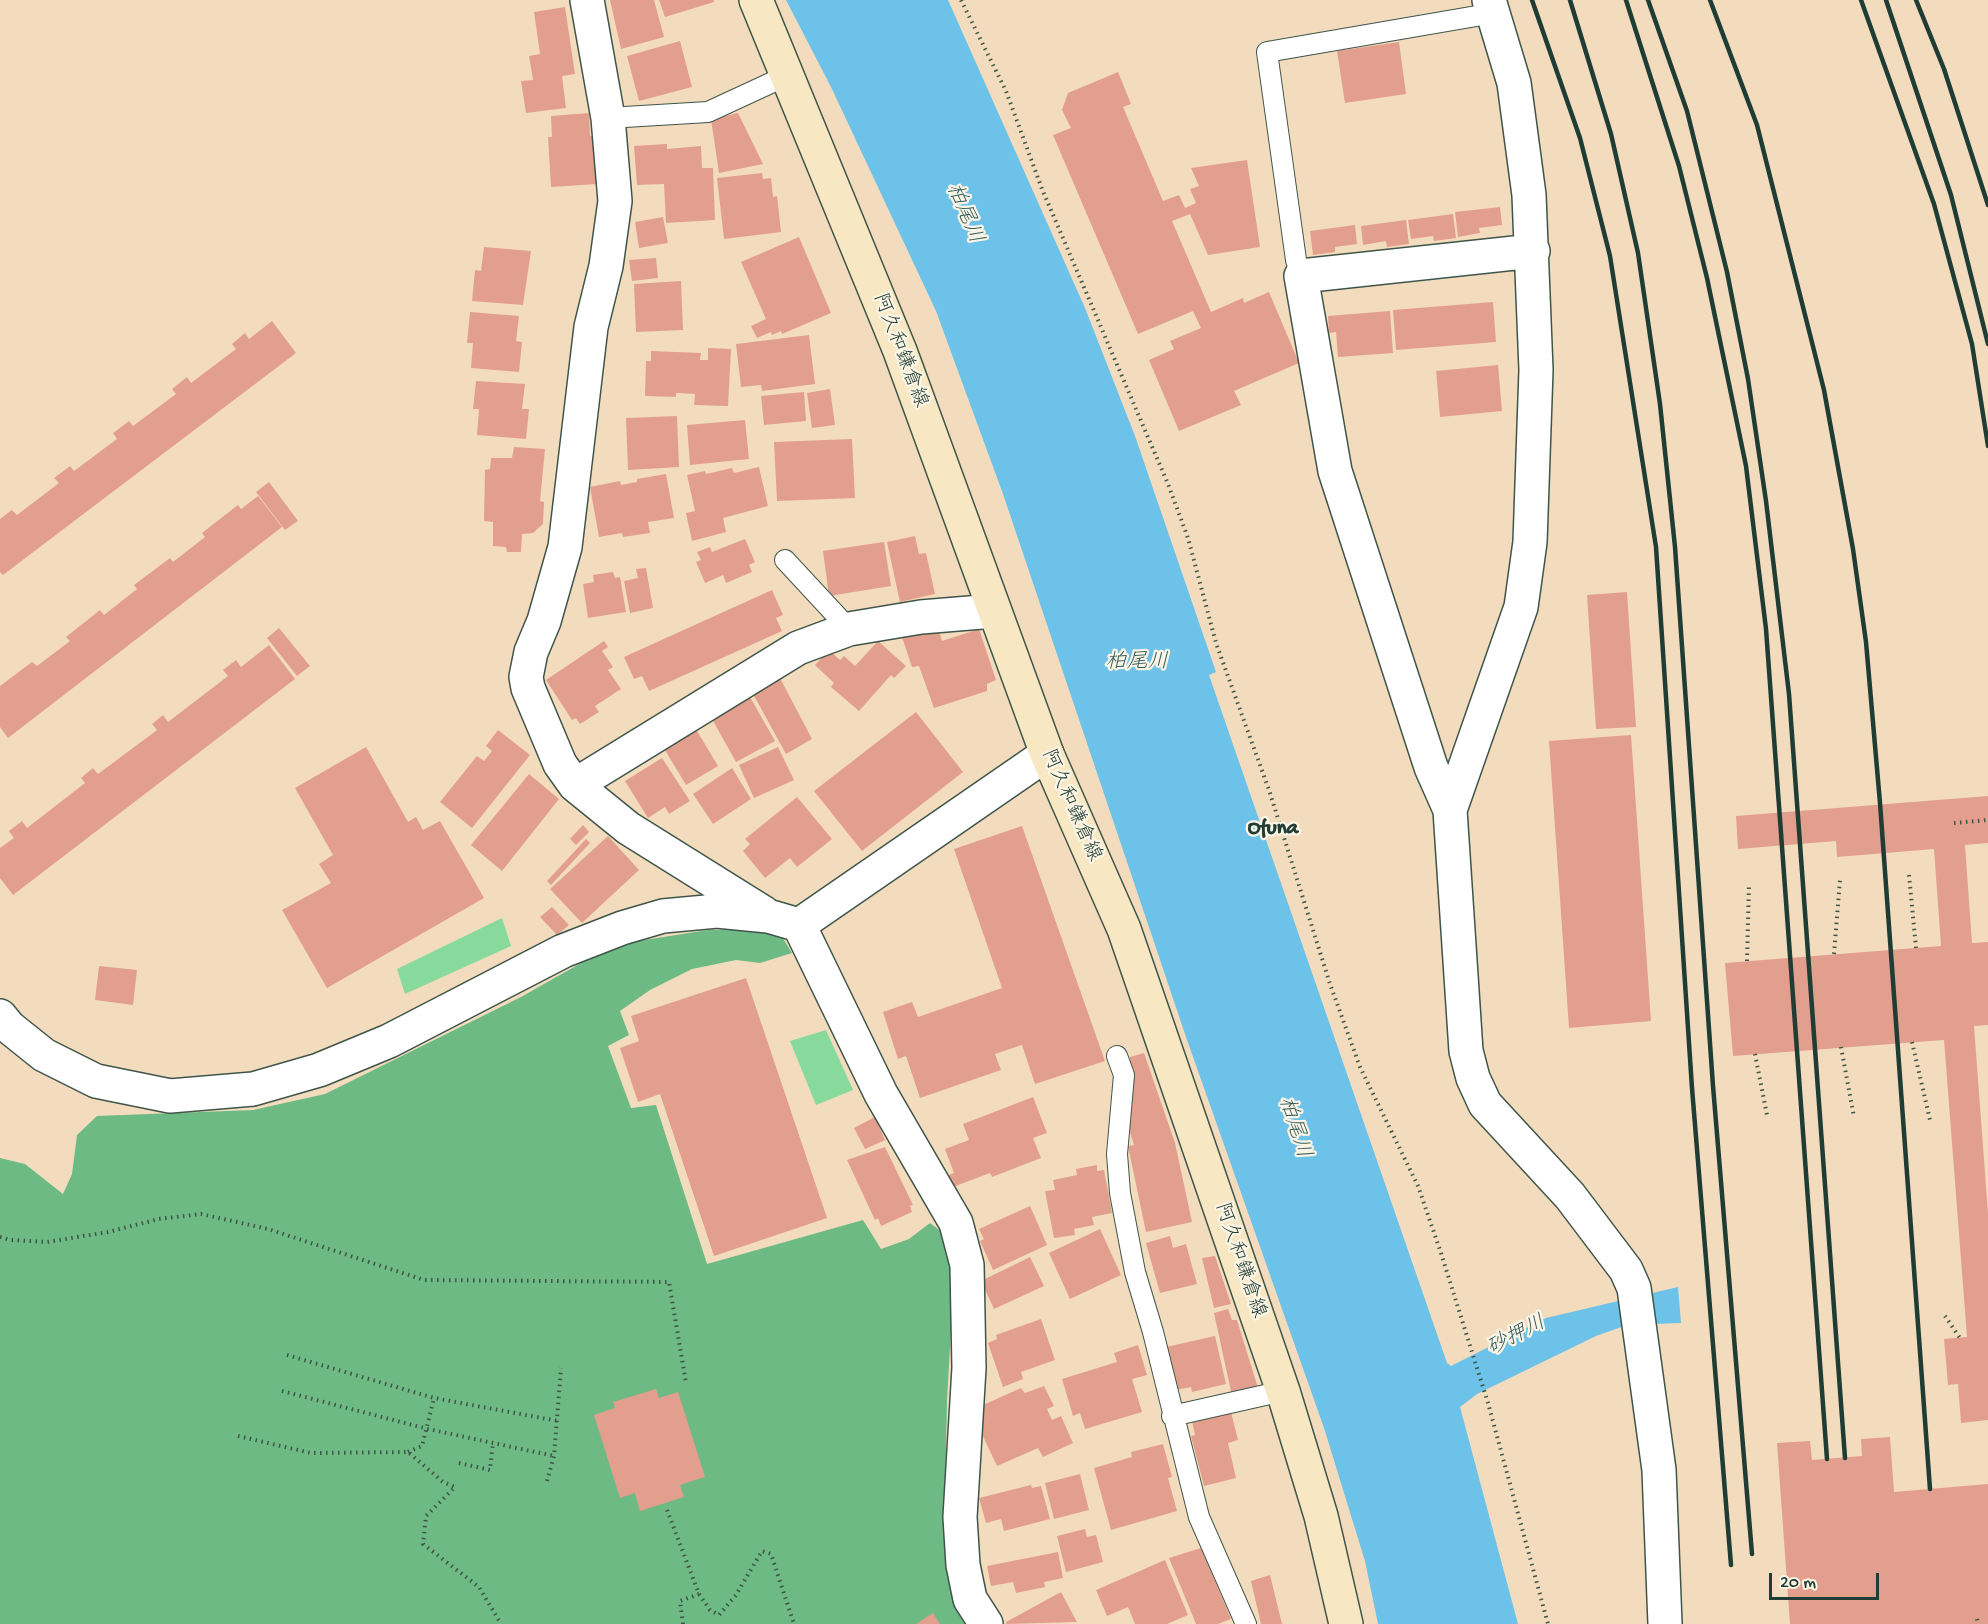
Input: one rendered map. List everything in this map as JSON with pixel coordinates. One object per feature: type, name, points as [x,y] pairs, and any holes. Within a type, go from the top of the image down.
[{"type":"main road","name":"阿久和鎌倉線","points":[[756,0],[900,351],[1047,754],[1124,929],[1283,1391],[1321,1516],[1346,1624]]},
{"type":"street","points":[[586,0],[608,118],[615,201],[606,266],[591,327],[565,547],[544,621],[531,652],[526,677],[541,725],[560,764],[575,785],[628,828],[783,921],[956,1224],[967,1265],[969,1368],[960,1517],[963,1565],[970,1599],[987,1624]]},
{"type":"street","points":[[1450,810],[1521,607],[1530,542],[1536,370],[1533,251],[1529,195],[1514,83],[1492,6]]},
{"type":"street","points":[[1533,251],[1301,276],[1335,471],[1431,767],[1450,810],[1466,1051],[1473,1078],[1485,1104],[1570,1196],[1626,1270],[1634,1288],[1659,1470],[1665,1624]]},
{"type":"street","points":[[575,785],[798,648],[849,629],[921,617],[994,611]]},
{"type":"street","points":[[0,1016],[44,1054],[96,1081],[170,1096],[253,1089],[319,1070],[389,1041],[562,951],[622,928],[663,916],[717,911],[783,921],[1047,754]]},
{"type":"lane","points":[[1301,276],[1296,260],[1267,52],[1492,6]]},
{"type":"lane","points":[[608,118],[708,112],[788,75]]},
{"type":"lane","points":[[785,560],[849,629]]},
{"type":"lane","points":[[1117,1056],[1124,1075],[1117,1154],[1120,1193],[1135,1272],[1153,1332],[1172,1416],[1199,1517],[1246,1624]]},
{"type":"lane","points":[[1172,1416],[1283,1391]]},
{"type":"path","points":[[961,0],[1006,91],[1047,200],[1168,484],[1188,538],[1216,643],[1269,790],[1330,984],[1360,1067],[1419,1186],[1488,1403],[1548,1624]]},
{"type":"path","points":[[1954,823],[1988,820]]},
{"type":"path","points":[[1909,875],[1916,948]]},
{"type":"path","points":[[1834,954],[1840,880]]},
{"type":"path","points":[[1747,961],[1749,884]]},
{"type":"path","points":[[1912,1042],[1930,1120]]},
{"type":"path","points":[[1841,1047],[1854,1118]]},
{"type":"path","points":[[1755,1054],[1767,1115]]},
{"type":"path","points":[[0,1237],[11,1240],[47,1242],[108,1232],[159,1219],[201,1214],[268,1228],[423,1280],[669,1282],[686,1383]]},
{"type":"path","points":[[1945,1316],[1960,1338]]},
{"type":"path","points":[[287,1355],[434,1398],[558,1420]]},
{"type":"path","points":[[547,1481],[554,1456],[561,1368]]},
{"type":"path","points":[[282,1391],[428,1429],[554,1456]]},
{"type":"path","points":[[238,1436],[311,1453],[408,1452],[422,1446],[434,1398]]},
{"type":"path","points":[[459,1463],[490,1470],[493,1442]]},
{"type":"path","points":[[408,1452],[443,1482],[455,1487],[426,1516],[423,1544],[479,1587],[501,1624]]},
{"type":"path","points":[[667,1510],[699,1594],[710,1610],[719,1615],[736,1595],[762,1551],[771,1554],[794,1624]]},
{"type":"path","points":[[683,1624],[680,1601],[699,1594]]},
{"type":"green space","points":[[502,918],[511,946],[405,994],[397,969]]},
{"type":"green space","points":[[746,929],[781,935],[792,953],[760,963],[736,960],[692,969],[650,990],[620,1011],[629,1035],[608,1046],[631,1108],[656,1105],[707,1264],[863,1220],[881,1249],[909,1239],[930,1223],[943,1233],[954,1275],[947,1401],[945,1500],[972,1624],[0,1624],[0,1158],[25,1164],[63,1194],[72,1174],[77,1135],[97,1116],[253,1110],[325,1094],[521,997],[597,954],[638,941],[708,930]]},
{"type":"green space","points":[[826,1030],[853,1090],[816,1105],[790,1041]]},
{"type":"water","name":"柏尾川","points":[[786,0],[948,0],[1085,308],[1135,436],[1216,672],[1209,675],[1447,1363],[1451,1366],[1546,1318],[1678,1287],[1681,1323],[1627,1325],[1596,1336],[1477,1394],[1460,1407],[1518,1624],[1378,1624],[1365,1561],[1324,1428],[1186,1037],[1003,494],[936,311],[831,87]]},
{"type":"building","points":[[610,0],[654,0],[664,37],[621,49]]},
{"type":"building","points":[[659,0],[714,0],[714,2],[665,17]]},
{"type":"building","points":[[565,7],[575,74],[562,76],[566,108],[526,113],[521,81],[533,80],[529,56],[540,54],[534,12]]},
{"type":"building","points":[[680,41],[692,87],[639,101],[627,56]]},
{"type":"building","points":[[1399,42],[1406,94],[1345,103],[1337,51]]},
{"type":"building","points":[[1118,72],[1131,104],[1123,107],[1163,201],[1179,195],[1185,208],[1196,203],[1190,189],[1199,186],[1191,168],[1247,160],[1260,247],[1208,255],[1190,214],[1172,221],[1211,312],[1243,298],[1244,303],[1269,292],[1299,363],[1234,391],[1241,405],[1179,431],[1149,360],[1174,349],[1170,341],[1201,328],[1193,311],[1138,334],[1053,135],[1071,128],[1062,110],[1068,93]]},
{"type":"building","points":[[589,113],[590,136],[594,136],[597,184],[551,187],[548,137],[552,137],[551,116]]},
{"type":"building","points":[[738,113],[763,164],[719,173],[711,119]]},
{"type":"building","points":[[667,144],[667,149],[701,146],[702,168],[713,168],[715,220],[666,223],[664,184],[637,185],[634,146]]},
{"type":"building","points":[[762,173],[763,179],[771,178],[773,197],[777,196],[781,232],[724,239],[717,178]]},
{"type":"building","points":[[1500,207],[1502,225],[1479,228],[1480,233],[1458,237],[1455,212]]},
{"type":"building","points":[[1453,214],[1456,238],[1434,241],[1433,236],[1411,239],[1408,220]]},
{"type":"building","points":[[663,217],[668,243],[639,248],[635,222]]},
{"type":"building","points":[[1406,220],[1409,244],[1387,247],[1386,241],[1363,245],[1361,226]]},
{"type":"building","points":[[1355,225],[1357,244],[1335,247],[1335,252],[1313,255],[1310,231]]},
{"type":"building","points":[[799,237],[831,313],[782,334],[781,331],[772,335],[771,332],[757,338],[751,326],[766,319],[741,262]]},
{"type":"building","points":[[484,247],[531,251],[523,305],[472,301],[475,270],[481,271]]},
{"type":"building","points":[[656,258],[658,278],[632,281],[629,260]]},
{"type":"building","points":[[681,281],[683,330],[636,332],[634,284]]},
{"type":"building","points":[[1493,302],[1496,342],[1396,350],[1393,310]]},
{"type":"building","points":[[1390,311],[1393,353],[1338,357],[1336,332],[1329,333],[1328,316]]},
{"type":"building","points":[[470,312],[519,316],[516,341],[522,342],[519,372],[471,368],[473,343],[467,343]]},
{"type":"building","points":[[272,321],[296,353],[3,575],[0,572],[0,519],[12,510],[17,515],[59,483],[54,478],[70,466],[74,471],[117,439],[113,433],[129,421],[133,426],[176,394],[172,389],[187,377],[191,383],[236,349],[232,344],[245,333],[249,339]]},
{"type":"building","points":[[809,335],[815,384],[762,391],[761,385],[741,387],[736,344]]},
{"type":"building","points":[[708,348],[731,349],[728,406],[694,405],[695,394],[676,393],[676,397],[645,396],[646,361],[651,361],[651,351],[701,353],[700,360],[708,360]]},
{"type":"building","points":[[1498,365],[1502,411],[1440,417],[1436,371]]},
{"type":"building","points":[[476,381],[525,384],[522,409],[529,409],[526,439],[477,435],[479,409],[473,409]]},
{"type":"building","points":[[830,389],[835,425],[812,428],[807,393]]},
{"type":"building","points":[[804,392],[806,421],[764,425],[761,396]]},
{"type":"building","points":[[677,416],[679,467],[628,470],[626,418]]},
{"type":"building","points":[[745,420],[749,459],[690,465],[687,425]]},
{"type":"building","points":[[852,439],[855,498],[777,501],[774,442]]},
{"type":"building","points":[[514,447],[545,449],[540,501],[544,502],[543,524],[533,533],[522,534],[521,552],[507,552],[506,547],[493,546],[493,522],[484,521],[485,470],[490,469],[491,458],[512,458]]},
{"type":"building","points":[[759,467],[768,506],[723,518],[726,532],[692,541],[686,513],[695,511],[687,475],[705,471],[706,474],[732,468],[734,473]]},
{"type":"building","points":[[666,474],[674,518],[648,522],[650,533],[623,537],[622,533],[599,537],[590,487],[620,481],[621,485],[637,482],[637,479]]},
{"type":"building","points":[[269,482],[298,521],[285,530],[256,492]]},
{"type":"building","points":[[258,496],[282,527],[8,738],[0,727],[0,686],[32,662],[37,666],[70,641],[66,637],[100,610],[104,615],[137,589],[134,585],[170,558],[173,562],[205,537],[202,533],[238,505],[241,509]]},
{"type":"building","points":[[915,536],[919,554],[926,553],[935,594],[900,602],[887,542]]},
{"type":"building","points":[[745,539],[755,562],[749,565],[752,572],[726,583],[723,575],[705,583],[696,562],[701,560],[697,552],[710,547],[712,552]]},
{"type":"building","points":[[884,542],[891,586],[829,596],[823,551]]},
{"type":"building","points":[[646,568],[653,608],[630,613],[624,581],[638,578],[636,569]]},
{"type":"building","points":[[613,572],[615,578],[620,577],[626,612],[588,618],[583,584],[594,582],[593,575]]},
{"type":"building","points":[[772,590],[783,615],[776,618],[782,631],[649,691],[642,676],[634,679],[624,657]]},
{"type":"building","points":[[1627,592],[1636,727],[1596,729],[1587,595]]},
{"type":"building","points":[[279,628],[310,666],[297,676],[267,638]]},
{"type":"building","points":[[979,629],[996,680],[987,684],[987,691],[934,708],[919,666],[912,667],[902,637],[939,631],[942,641]]},
{"type":"building","points":[[604,641],[608,647],[602,651],[613,667],[608,670],[621,689],[595,706],[599,712],[580,724],[576,718],[572,720],[546,680]]},
{"type":"building","points":[[878,641],[906,666],[894,678],[891,675],[859,711],[831,687],[834,683],[815,665],[829,650],[840,660],[844,656],[855,666]]},
{"type":"building","points":[[269,645],[295,679],[13,895],[0,878],[0,848],[14,838],[9,831],[22,821],[27,828],[85,783],[81,778],[93,768],[98,774],[157,730],[152,724],[163,715],[168,722],[228,676],[223,670],[236,660],[241,667]]},
{"type":"building","points":[[780,678],[812,739],[786,754],[752,692]]},
{"type":"building","points":[[750,697],[775,741],[736,762],[712,719]]},
{"type":"building","points":[[916,712],[963,772],[862,851],[814,791]]},
{"type":"building","points":[[694,726],[718,766],[686,785],[662,745]]},
{"type":"building","points":[[498,730],[530,755],[472,828],[440,802],[477,756],[484,761],[492,751],[486,746]]},
{"type":"building","points":[[1631,735],[1651,1021],[1569,1028],[1549,741]]},
{"type":"building","points":[[366,747],[408,822],[416,817],[423,830],[440,821],[484,898],[327,988],[282,910],[331,883],[319,864],[333,855],[295,788]]},
{"type":"building","points":[[778,747],[794,780],[754,798],[739,765]]},
{"type":"building","points":[[662,758],[690,801],[669,814],[665,807],[648,818],[625,781]]},
{"type":"building","points":[[732,768],[751,799],[713,824],[693,794]]},
{"type":"building","points":[[529,774],[559,799],[502,871],[471,845]]},
{"type":"building","points":[[1988,796],[1988,843],[1965,845],[1972,943],[1988,942],[1988,1025],[1974,1026],[1988,1213],[1988,1420],[1961,1423],[1958,1384],[1948,1385],[1944,1339],[1967,1337],[1944,1040],[1733,1056],[1725,963],[1941,946],[1934,849],[1837,857],[1836,841],[1738,849],[1736,816]]},
{"type":"building","points":[[797,797],[832,839],[797,867],[790,858],[765,878],[743,851],[750,844],[745,839]]},
{"type":"building","points":[[583,825],[589,832],[576,845],[570,839]]},
{"type":"building","points":[[1022,826],[1105,1061],[1035,1084],[1022,1045],[995,1054],[1001,1070],[920,1098],[906,1056],[898,1059],[883,1012],[912,1002],[918,1017],[1002,988],[954,849]]},
{"type":"building","points":[[608,836],[639,870],[582,923],[550,889]]},
{"type":"building","points":[[586,839],[590,843],[551,885],[547,881]]},
{"type":"building","points":[[552,907],[569,925],[557,935],[540,917]]},
{"type":"building","points":[[99,966],[137,970],[133,1005],[95,1000]]},
{"type":"building","points":[[746,978],[827,1218],[714,1256],[660,1094],[638,1102],[620,1048],[639,1041],[631,1016]]},
{"type":"building","points":[[1144,1053],[1175,1143],[1192,1222],[1146,1232],[1128,1146],[1134,1145],[1129,1129],[1132,1105],[1130,1057]]},
{"type":"building","points":[[1033,1097],[1047,1133],[1033,1138],[1041,1158],[992,1177],[990,1173],[953,1187],[949,1175],[954,1173],[945,1149],[969,1140],[963,1124]]},
{"type":"building","points":[[875,1117],[885,1140],[865,1149],[854,1128]]},
{"type":"building","points":[[885,1147],[913,1205],[910,1206],[912,1212],[881,1226],[878,1218],[875,1220],[847,1160]]},
{"type":"building","points":[[1097,1165],[1097,1171],[1104,1170],[1112,1213],[1092,1217],[1094,1225],[1074,1229],[1075,1235],[1054,1238],[1045,1191],[1055,1190],[1053,1180],[1077,1175],[1076,1169]]},
{"type":"building","points":[[1030,1206],[1047,1245],[993,1270],[980,1241],[984,1239],[979,1229]]},
{"type":"building","points":[[1100,1229],[1121,1275],[1070,1299],[1049,1253]]},
{"type":"building","points":[[1170,1236],[1173,1248],[1186,1244],[1197,1284],[1160,1293],[1146,1243]]},
{"type":"building","points":[[1215,1256],[1231,1304],[1214,1308],[1202,1258]]},
{"type":"building","points":[[1030,1257],[1044,1286],[994,1309],[981,1281]]},
{"type":"building","points":[[1228,1309],[1232,1320],[1237,1320],[1258,1388],[1232,1396],[1214,1313]]},
{"type":"building","points":[[1041,1319],[1055,1360],[1021,1372],[1023,1379],[1003,1387],[988,1343],[997,1339],[996,1335]]},
{"type":"building","points":[[1215,1336],[1226,1384],[1192,1392],[1191,1387],[1175,1390],[1166,1347]]},
{"type":"building","points":[[1138,1345],[1147,1375],[1132,1379],[1142,1412],[1085,1429],[1080,1413],[1073,1416],[1062,1379],[1117,1362],[1114,1353]]},
{"type":"building","points":[[1044,1386],[1054,1406],[1047,1409],[1052,1420],[1061,1416],[1073,1443],[1043,1457],[1038,1448],[997,1466],[980,1430],[981,1406],[1021,1388],[1025,1393]]},
{"type":"building","points":[[656,1389],[659,1398],[678,1392],[705,1477],[680,1485],[684,1497],[640,1511],[635,1493],[620,1498],[594,1415],[615,1408],[613,1402]]},
{"type":"building","points":[[1231,1412],[1238,1440],[1228,1443],[1236,1478],[1204,1486],[1191,1436],[1195,1435],[1192,1421]]},
{"type":"building","points":[[1890,1437],[1894,1492],[1988,1484],[1988,1624],[1790,1624],[1777,1443],[1810,1441],[1812,1460],[1862,1456],[1861,1439]]},
{"type":"building","points":[[1163,1444],[1172,1477],[1168,1478],[1177,1511],[1111,1530],[1094,1468],[1132,1457],[1131,1452]]},
{"type":"building","points":[[1080,1474],[1089,1510],[1054,1519],[1045,1483]]},
{"type":"building","points":[[1031,1485],[1032,1488],[1041,1486],[1050,1519],[1004,1531],[1001,1519],[986,1523],[979,1498]]},
{"type":"building","points":[[1085,1529],[1087,1537],[1096,1535],[1103,1562],[1066,1572],[1057,1536]]},
{"type":"building","points":[[1201,1548],[1231,1619],[1218,1624],[1196,1624],[1169,1558]]},
{"type":"building","points":[[1058,1552],[1063,1578],[1044,1582],[1045,1587],[1016,1593],[1013,1582],[991,1586],[987,1566]]},
{"type":"building","points":[[1165,1560],[1188,1615],[1167,1624],[1135,1624],[1128,1607],[1107,1616],[1096,1590]]},
{"type":"building","points":[[1270,1575],[1282,1624],[1261,1624],[1251,1581]]},
{"type":"building","points":[[1061,1592],[1077,1622],[1006,1624],[1006,1622]]},
{"type":"building","points":[[933,1613],[940,1624],[916,1624]]},
{"type":"railway","points":[[1532,0],[1580,138],[1610,256],[1656,547],[1692,1088],[1731,1565]]},
{"type":"railway","points":[[1570,0],[1611,134],[1638,253],[1660,404],[1675,547],[1713,1086],[1752,1554]]},
{"type":"railway","points":[[1626,0],[1679,166],[1707,278],[1746,466],[1766,629],[1827,1459]]},
{"type":"railway","points":[[1648,0],[1687,111],[1727,272],[1748,379],[1766,501],[1789,694],[1845,1458]]},
{"type":"railway","points":[[1710,0],[1757,125],[1824,390],[1853,549],[1866,642],[1880,803],[1930,1489]]},
{"type":"railway","points":[[1861,0],[1934,204],[1972,344],[1988,446]]},
{"type":"railway","points":[[1886,0],[1951,195],[1988,344]]},
{"type":"railway","points":[[1916,0],[1944,69],[1988,205]]},
{"type":"district","name":"Ofuna","points":[[1273,830]]},
{"type":"water label","name":"砂押川","points":[[1517,1337]]}]
